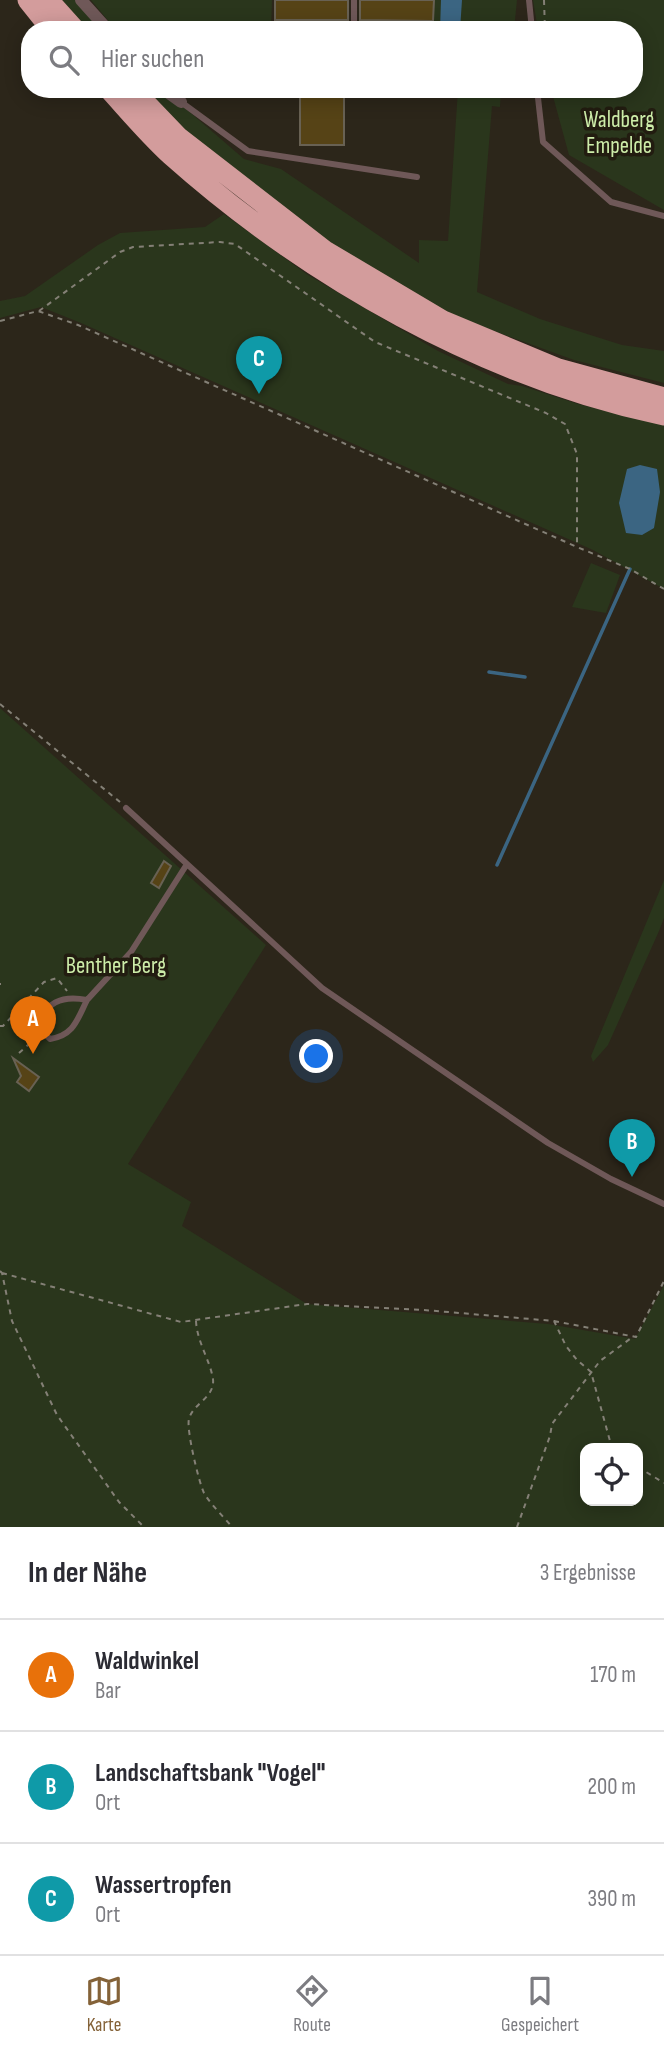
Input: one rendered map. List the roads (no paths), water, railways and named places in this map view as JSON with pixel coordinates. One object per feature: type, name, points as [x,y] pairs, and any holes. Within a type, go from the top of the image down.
[{"type":"highway","points":[[28,0],[45,21]]},
{"type":"highway","points":[[48,0],[67,21]]},
{"type":"highway","points":[[117,98],[170,154],[235,206],[320,269],[381,305],[474,354],[556,385],[664,415]]},
{"type":"highway","points":[[141,98],[178,137],[326,251],[443,321],[558,369],[664,398]]},
{"type":"street","points":[[81,0],[100,21]]},
{"type":"street","points":[[175,98],[181,102]]},
{"type":"lane","points":[[354,0],[354,21]]},
{"type":"lane","points":[[529,0],[530,21]]},
{"type":"lane","points":[[538,98],[543,142],[611,202],[664,216]]},
{"type":"lane","points":[[181,102],[248,151],[417,177]]},
{"type":"lane","points":[[126,808],[322,988],[548,1143],[611,1179],[664,1204]]},
{"type":"lane","points":[[87,1000],[72,997],[50,1005],[42,1013],[39,1028],[50,1039],[64,1037],[74,1025],[87,1000],[131,952],[187,864]]},
{"type":"water","points":[[441,0],[462,0],[461,21],[440,21]]},
{"type":"water","points":[[640,465],[657,469],[660,492],[654,528],[642,535],[626,533],[619,503],[627,469]]},
{"type":"waterway","points":[[497,865],[630,569]]},
{"type":"waterway","points":[[489,672],[525,677]]},
{"type":"place","name":"Wassertropfen","points":[[259,394]]},
{"type":"place","name":"Waldwinkel","points":[[33,1054]]},
{"type":"place","name":"Landschaftsbank \"Vogel\"","points":[[632,1177]]},
{"type":"park label","name":"Waldberg Empelde","points":[[619,133]]},
{"type":"park label","name":"Benther Berg","points":[[116,966]]}]
